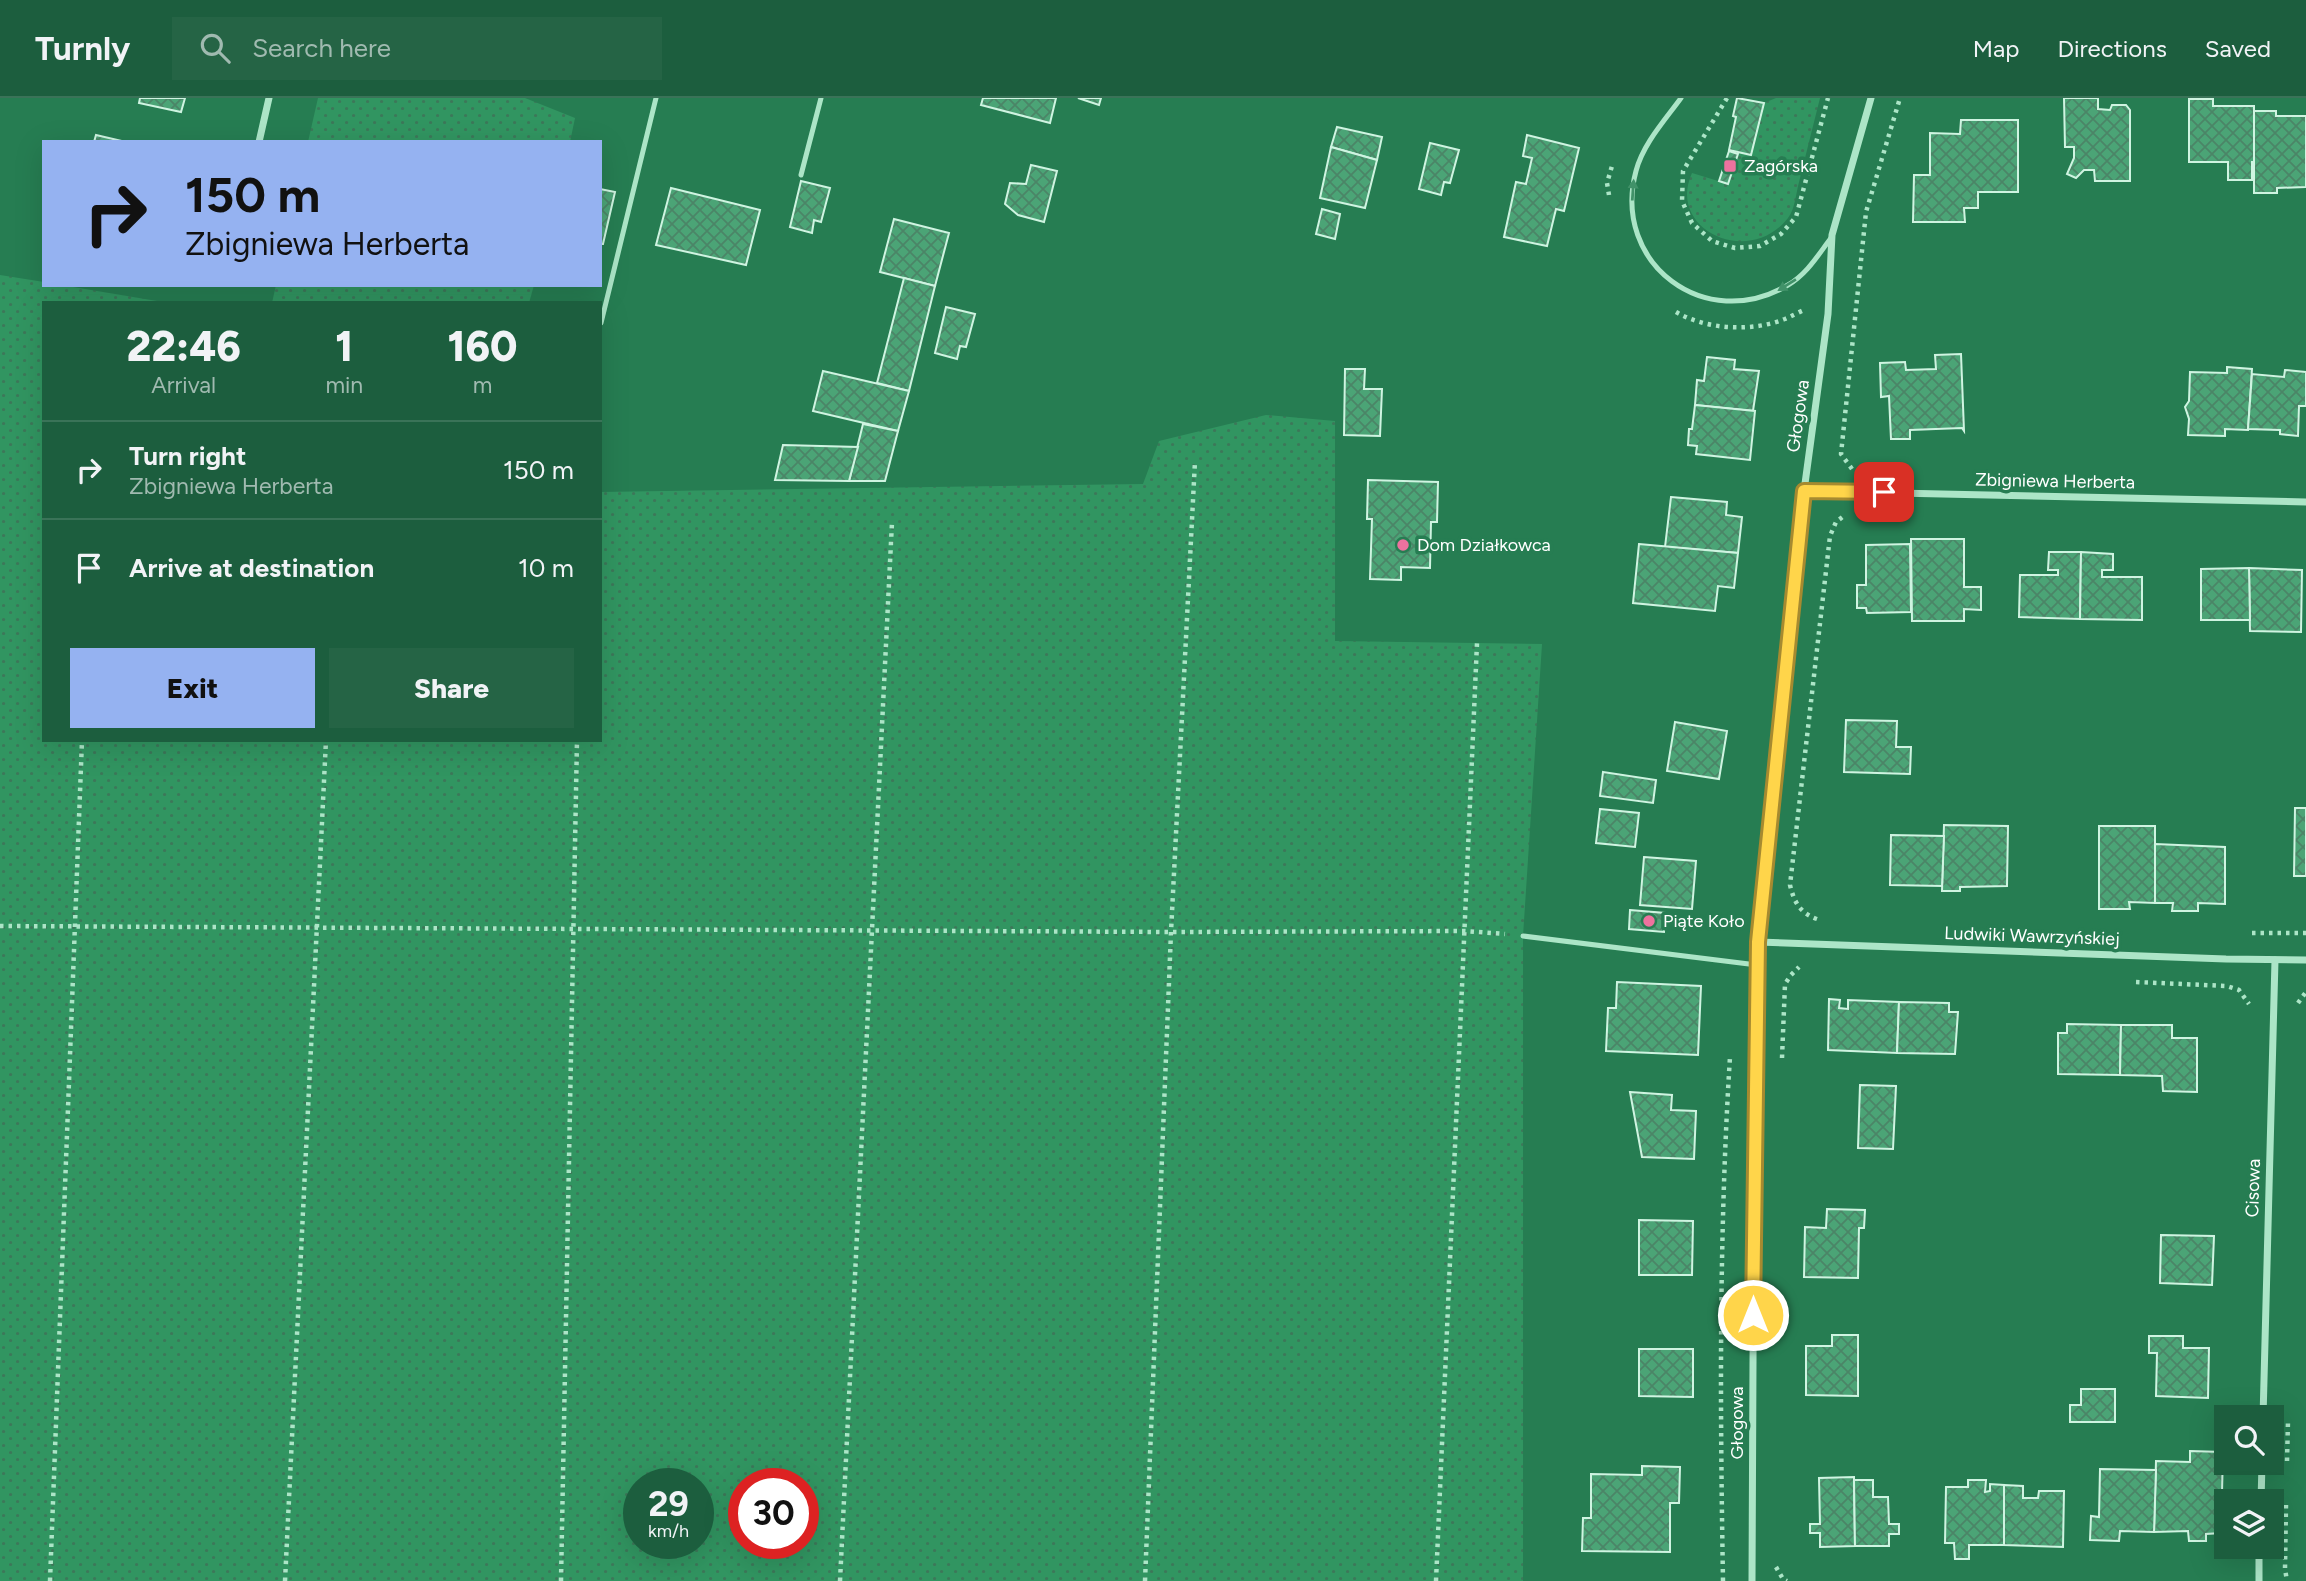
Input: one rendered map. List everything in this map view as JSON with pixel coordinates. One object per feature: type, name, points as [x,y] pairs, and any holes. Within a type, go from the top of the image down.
[{"type":"street","points":[[260,140],[269,98]]},
{"type":"street","name":"Głogowa","points":[[1752,1581],[1758,942],[1804,491],[1828,314],[1832,235],[1871,98]]},
{"type":"street","name":"Zbigniewa Herberta","points":[[1804,491],[2306,502]]},
{"type":"street","name":"Ludwiki Wawrzyńskiej","points":[[1758,942],[2306,960]]},
{"type":"street","name":"Cisowa","points":[[2263,1405],[2275,960]]},
{"type":"street","points":[[2259,1559],[2259,1581]]},
{"type":"lane","points":[[602,319],[656,98]]},
{"type":"lane","points":[[801,176],[821,98]]},
{"type":"lane","points":[[1681,98],[1647,145],[1636,169],[1632,190],[1633,213],[1639,237],[1651,261],[1663,276],[1683,290],[1709,300],[1749,300],[1774,293],[1790,284],[1806,271],[1832,235]]},
{"type":"lane","points":[[1523,936],[1757,965]]},
{"type":"path","points":[[1727,98],[1683,171],[1682,201],[1692,223],[1712,241],[1735,248],[1760,246],[1781,234],[1796,217],[1828,98]]},
{"type":"path","points":[[1858,473],[1850,468],[1841,454],[1866,212],[1900,98]]},
{"type":"path","points":[[1610,207],[1607,183],[1614,162]]},
{"type":"path","points":[[1674,310],[1683,316],[1711,325],[1748,327],[1784,320],[1804,309],[1802,322]]},
{"type":"path","points":[[1145,1581],[1171,932],[1195,461]]},
{"type":"path","points":[[1818,919],[1804,914],[1793,898],[1790,885],[1829,536],[1836,522],[1846,514],[1856,512]]},
{"type":"path","points":[[840,1581],[892,522]]},
{"type":"path","points":[[1436,1581],[1477,643]]},
{"type":"path","points":[[50,1581],[82,742]]},
{"type":"path","points":[[285,1581],[326,742]]},
{"type":"path","points":[[561,1581],[577,742]]},
{"type":"path","points":[[0,926],[1465,931],[1523,936]]},
{"type":"path","points":[[2251,933],[2306,933]]},
{"type":"path","points":[[1781,1065],[1785,984],[1800,967]]},
{"type":"path","points":[[2131,981],[2227,986]]},
{"type":"path","points":[[1723,1581],[1719,1406],[1723,1159],[1731,1049]]},
{"type":"path","points":[[1775,1554],[1776,1568],[1787,1581]]},
{"type":"green space","points":[[318,98],[525,98],[575,118],[570,140],[308,140]]},
{"type":"green space","points":[[1776,98],[1820,98],[1792,210],[1788,218],[1772,233],[1753,240],[1734,241],[1716,236],[1701,225],[1691,211],[1687,193],[1692,173],[1728,184],[1740,152],[1760,122],[1764,103]]},
{"type":"green space","points":[[0,275],[42,282],[42,287],[73,287],[157,301],[42,301],[42,742],[602,742],[602,492],[1143,484],[1159,441],[1266,415],[1335,421],[1335,641],[1542,644],[1523,936],[1523,1581],[0,1581]]},
{"type":"green space","points":[[276,287],[533,287],[530,301],[272,301]]},
{"type":"building","points":[[140,98],[185,98],[181,112],[139,103]]},
{"type":"building","points":[[983,98],[1056,98],[1050,123],[981,105]]},
{"type":"building","points":[[1078,98],[1101,98],[1099,105]]},
{"type":"building","points":[[1737,98],[1764,103],[1751,155],[1729,150]]},
{"type":"building","points":[[2064,98],[2098,98],[2098,109],[2110,110],[2112,105],[2126,105],[2130,110],[2130,181],[2095,181],[2094,170],[2084,170],[2076,178],[2067,174],[2074,158],[2074,147],[2065,147]]},
{"type":"building","points":[[2189,99],[2213,99],[2213,106],[2254,106],[2252,180],[2228,180],[2228,162],[2189,162]]},
{"type":"building","points":[[2254,111],[2276,111],[2276,116],[2306,116],[2306,187],[2277,188],[2277,193],[2254,193]]},
{"type":"building","points":[[1961,120],[2018,120],[2018,192],[1978,192],[1978,208],[1964,208],[1965,222],[1913,222],[1914,175],[1930,175],[1930,133],[1960,134]]},
{"type":"building","points":[[1337,127],[1382,137],[1377,160],[1331,147]]},
{"type":"building","points":[[96,135],[117,140],[95,140]]},
{"type":"building","points":[[1527,135],[1579,148],[1564,211],[1556,209],[1547,246],[1504,237],[1516,182],[1526,184],[1532,158],[1523,156]]},
{"type":"building","points":[[1430,143],[1459,150],[1450,183],[1444,182],[1441,195],[1419,189]]},
{"type":"building","points":[[1331,147],[1377,160],[1365,208],[1320,198]]},
{"type":"building","points":[[1729,151],[1738,154],[1728,184],[1719,181]]},
{"type":"building","points":[[1031,165],[1057,171],[1044,222],[1018,215],[1005,204],[1010,183],[1026,184]]},
{"type":"building","points":[[801,181],[830,188],[821,222],[814,220],[812,233],[790,227]]},
{"type":"building","points":[[671,188],[760,210],[746,265],[656,245]]},
{"type":"building","points":[[602,189],[615,192],[602,244]]},
{"type":"building","points":[[1322,209],[1340,214],[1335,239],[1316,234]]},
{"type":"building","points":[[894,219],[949,233],[935,286],[880,272]]},
{"type":"building","points":[[904,278],[935,286],[909,391],[877,383]]},
{"type":"building","points":[[946,307],[975,314],[966,347],[960,346],[957,359],[935,353]]},
{"type":"building","points":[[1961,354],[1964,431],[1962,428],[1910,430],[1910,439],[1891,439],[1889,396],[1881,397],[1880,363],[1905,362],[1906,370],[1936,369],[1935,355]]},
{"type":"building","points":[[1707,357],[1735,360],[1734,369],[1759,371],[1753,411],[1695,405],[1697,380],[1704,381]]},
{"type":"building","points":[[2227,367],[2252,369],[2248,430],[2225,429],[2225,436],[2188,435],[2189,419],[2185,407],[2189,401],[2190,372],[2227,373]]},
{"type":"building","points":[[1345,369],[1365,369],[1364,389],[1382,389],[1380,436],[1344,435]]},
{"type":"building","points":[[2285,370],[2306,372],[2306,406],[2299,406],[2298,436],[2280,434],[2280,430],[2248,429],[2252,374],[2284,377]]},
{"type":"building","points":[[823,371],[909,391],[898,431],[813,411]]},
{"type":"building","points":[[1695,405],[1755,411],[1750,460],[1696,454],[1697,446],[1688,445]]},
{"type":"building","points":[[863,424],[898,431],[885,481],[849,481]]},
{"type":"building","points":[[783,445],[858,447],[849,481],[775,480]]},
{"type":"building","points":[[1368,480],[1438,482],[1437,522],[1431,522],[1430,568],[1401,567],[1401,580],[1370,579],[1372,519],[1367,519]]},
{"type":"building","points":[[1671,497],[1727,502],[1726,515],[1742,517],[1738,553],[1665,547]]},
{"type":"building","points":[[1911,539],[1964,539],[1964,587],[1981,587],[1981,610],[1964,609],[1964,621],[1912,621]]},
{"type":"building","points":[[1639,544],[1738,553],[1734,588],[1718,586],[1715,611],[1633,603]]},
{"type":"building","points":[[1910,544],[1911,612],[1867,613],[1866,608],[1857,608],[1857,585],[1866,585],[1866,545]]},
{"type":"building","points":[[2049,552],[2081,552],[2080,619],[2019,617],[2020,575],[2058,575],[2058,570],[2048,570]]},
{"type":"building","points":[[2081,552],[2113,554],[2113,570],[2102,570],[2102,577],[2142,577],[2142,620],[2080,619]]},
{"type":"building","points":[[2249,568],[2302,570],[2301,632],[2250,631]]},
{"type":"building","points":[[2249,568],[2250,620],[2201,620],[2201,569]]},
{"type":"building","points":[[1846,720],[1897,721],[1896,747],[1911,747],[1910,774],[1844,772]]},
{"type":"building","points":[[1675,722],[1727,731],[1719,779],[1667,771]]},
{"type":"building","points":[[1603,772],[1656,780],[1653,803],[1600,796]]},
{"type":"building","points":[[2295,808],[2306,808],[2306,876],[2294,876]]},
{"type":"building","points":[[1600,809],[1639,813],[1635,847],[1596,843]]},
{"type":"building","points":[[1944,825],[2008,826],[2007,886],[1960,887],[1960,891],[1942,891]]},
{"type":"building","points":[[2099,826],[2155,826],[2155,903],[2129,902],[2130,909],[2099,909]]},
{"type":"building","points":[[1891,835],[1944,836],[1942,886],[1890,885]]},
{"type":"building","points":[[2155,844],[2225,847],[2225,904],[2198,903],[2198,911],[2172,911],[2173,903],[2155,903]]},
{"type":"building","points":[[1644,857],[1696,861],[1692,909],[1640,905]]},
{"type":"building","points":[[1630,910],[1665,913],[1664,932],[1629,929]]},
{"type":"building","points":[[1617,982],[1701,986],[1698,1055],[1606,1051],[1608,1008],[1616,1008]]},
{"type":"building","points":[[1829,999],[1840,1000],[1839,1008],[1848,1009],[1848,1000],[1899,1002],[1897,1053],[1828,1050]]},
{"type":"building","points":[[1899,1002],[1949,1003],[1949,1012],[1958,1012],[1955,1054],[1897,1053]]},
{"type":"building","points":[[2067,1024],[2121,1025],[2120,1075],[2058,1074],[2058,1033],[2067,1033]]},
{"type":"building","points":[[2121,1025],[2172,1025],[2172,1038],[2197,1038],[2197,1092],[2163,1091],[2162,1076],[2120,1075]]},
{"type":"building","points":[[1860,1085],[1896,1086],[1893,1149],[1858,1148]]},
{"type":"building","points":[[1630,1092],[1672,1095],[1671,1110],[1696,1111],[1694,1159],[1642,1157]]},
{"type":"building","points":[[1827,1209],[1865,1210],[1864,1228],[1859,1228],[1858,1278],[1804,1277],[1805,1227],[1826,1228]]},
{"type":"building","points":[[1639,1220],[1693,1221],[1692,1275],[1639,1275]]},
{"type":"building","points":[[2161,1235],[2214,1236],[2212,1285],[2160,1283]]},
{"type":"building","points":[[1832,1335],[1858,1335],[1858,1396],[1806,1395],[1806,1346],[1832,1346]]},
{"type":"building","points":[[2149,1336],[2183,1336],[2183,1348],[2209,1348],[2208,1398],[2156,1396],[2157,1353],[2149,1353]]},
{"type":"building","points":[[1639,1349],[1693,1349],[1693,1397],[1639,1396]]},
{"type":"building","points":[[2081,1389],[2115,1389],[2115,1422],[2070,1422],[2070,1405],[2081,1405]]},
{"type":"building","points":[[2190,1451],[2214,1452],[2214,1475],[2222,1475],[2222,1489],[2214,1489],[2214,1533],[2206,1534],[2206,1541],[2189,1541],[2188,1531],[2154,1532],[2156,1461],[2190,1462]]},
{"type":"building","points":[[1642,1466],[1680,1467],[1679,1503],[1670,1503],[1670,1552],[1582,1551],[1583,1518],[1591,1518],[1591,1474],[1642,1475]]},
{"type":"building","points":[[2100,1469],[2156,1470],[2154,1532],[2120,1531],[2119,1541],[2090,1540],[2091,1516],[2099,1517]]},
{"type":"building","points":[[1854,1477],[1855,1546],[1820,1547],[1820,1533],[1810,1533],[1810,1524],[1820,1524],[1819,1478]]},
{"type":"building","points":[[1854,1480],[1873,1480],[1873,1497],[1888,1497],[1889,1524],[1899,1524],[1899,1534],[1889,1534],[1889,1546],[1855,1546]]},
{"type":"building","points":[[1968,1480],[1986,1480],[1985,1492],[1990,1491],[1990,1484],[2004,1485],[2004,1545],[1969,1545],[1969,1559],[1955,1559],[1954,1543],[1945,1543],[1946,1487],[1968,1487]]},
{"type":"building","points":[[2004,1485],[2023,1486],[2023,1498],[2038,1498],[2039,1491],[2064,1491],[2063,1547],[2004,1545]]},
{"type":"place","name":"Zagórska","points":[[1730,166]]},
{"type":"place","name":"Dom Działkowca","points":[[1403,545]]},
{"type":"place","name":"Piąte Koło","points":[[1649,921]]},
{"type":"route","points":[[1753,1315],[1758,942],[1804,491],[1884,492]]}]
